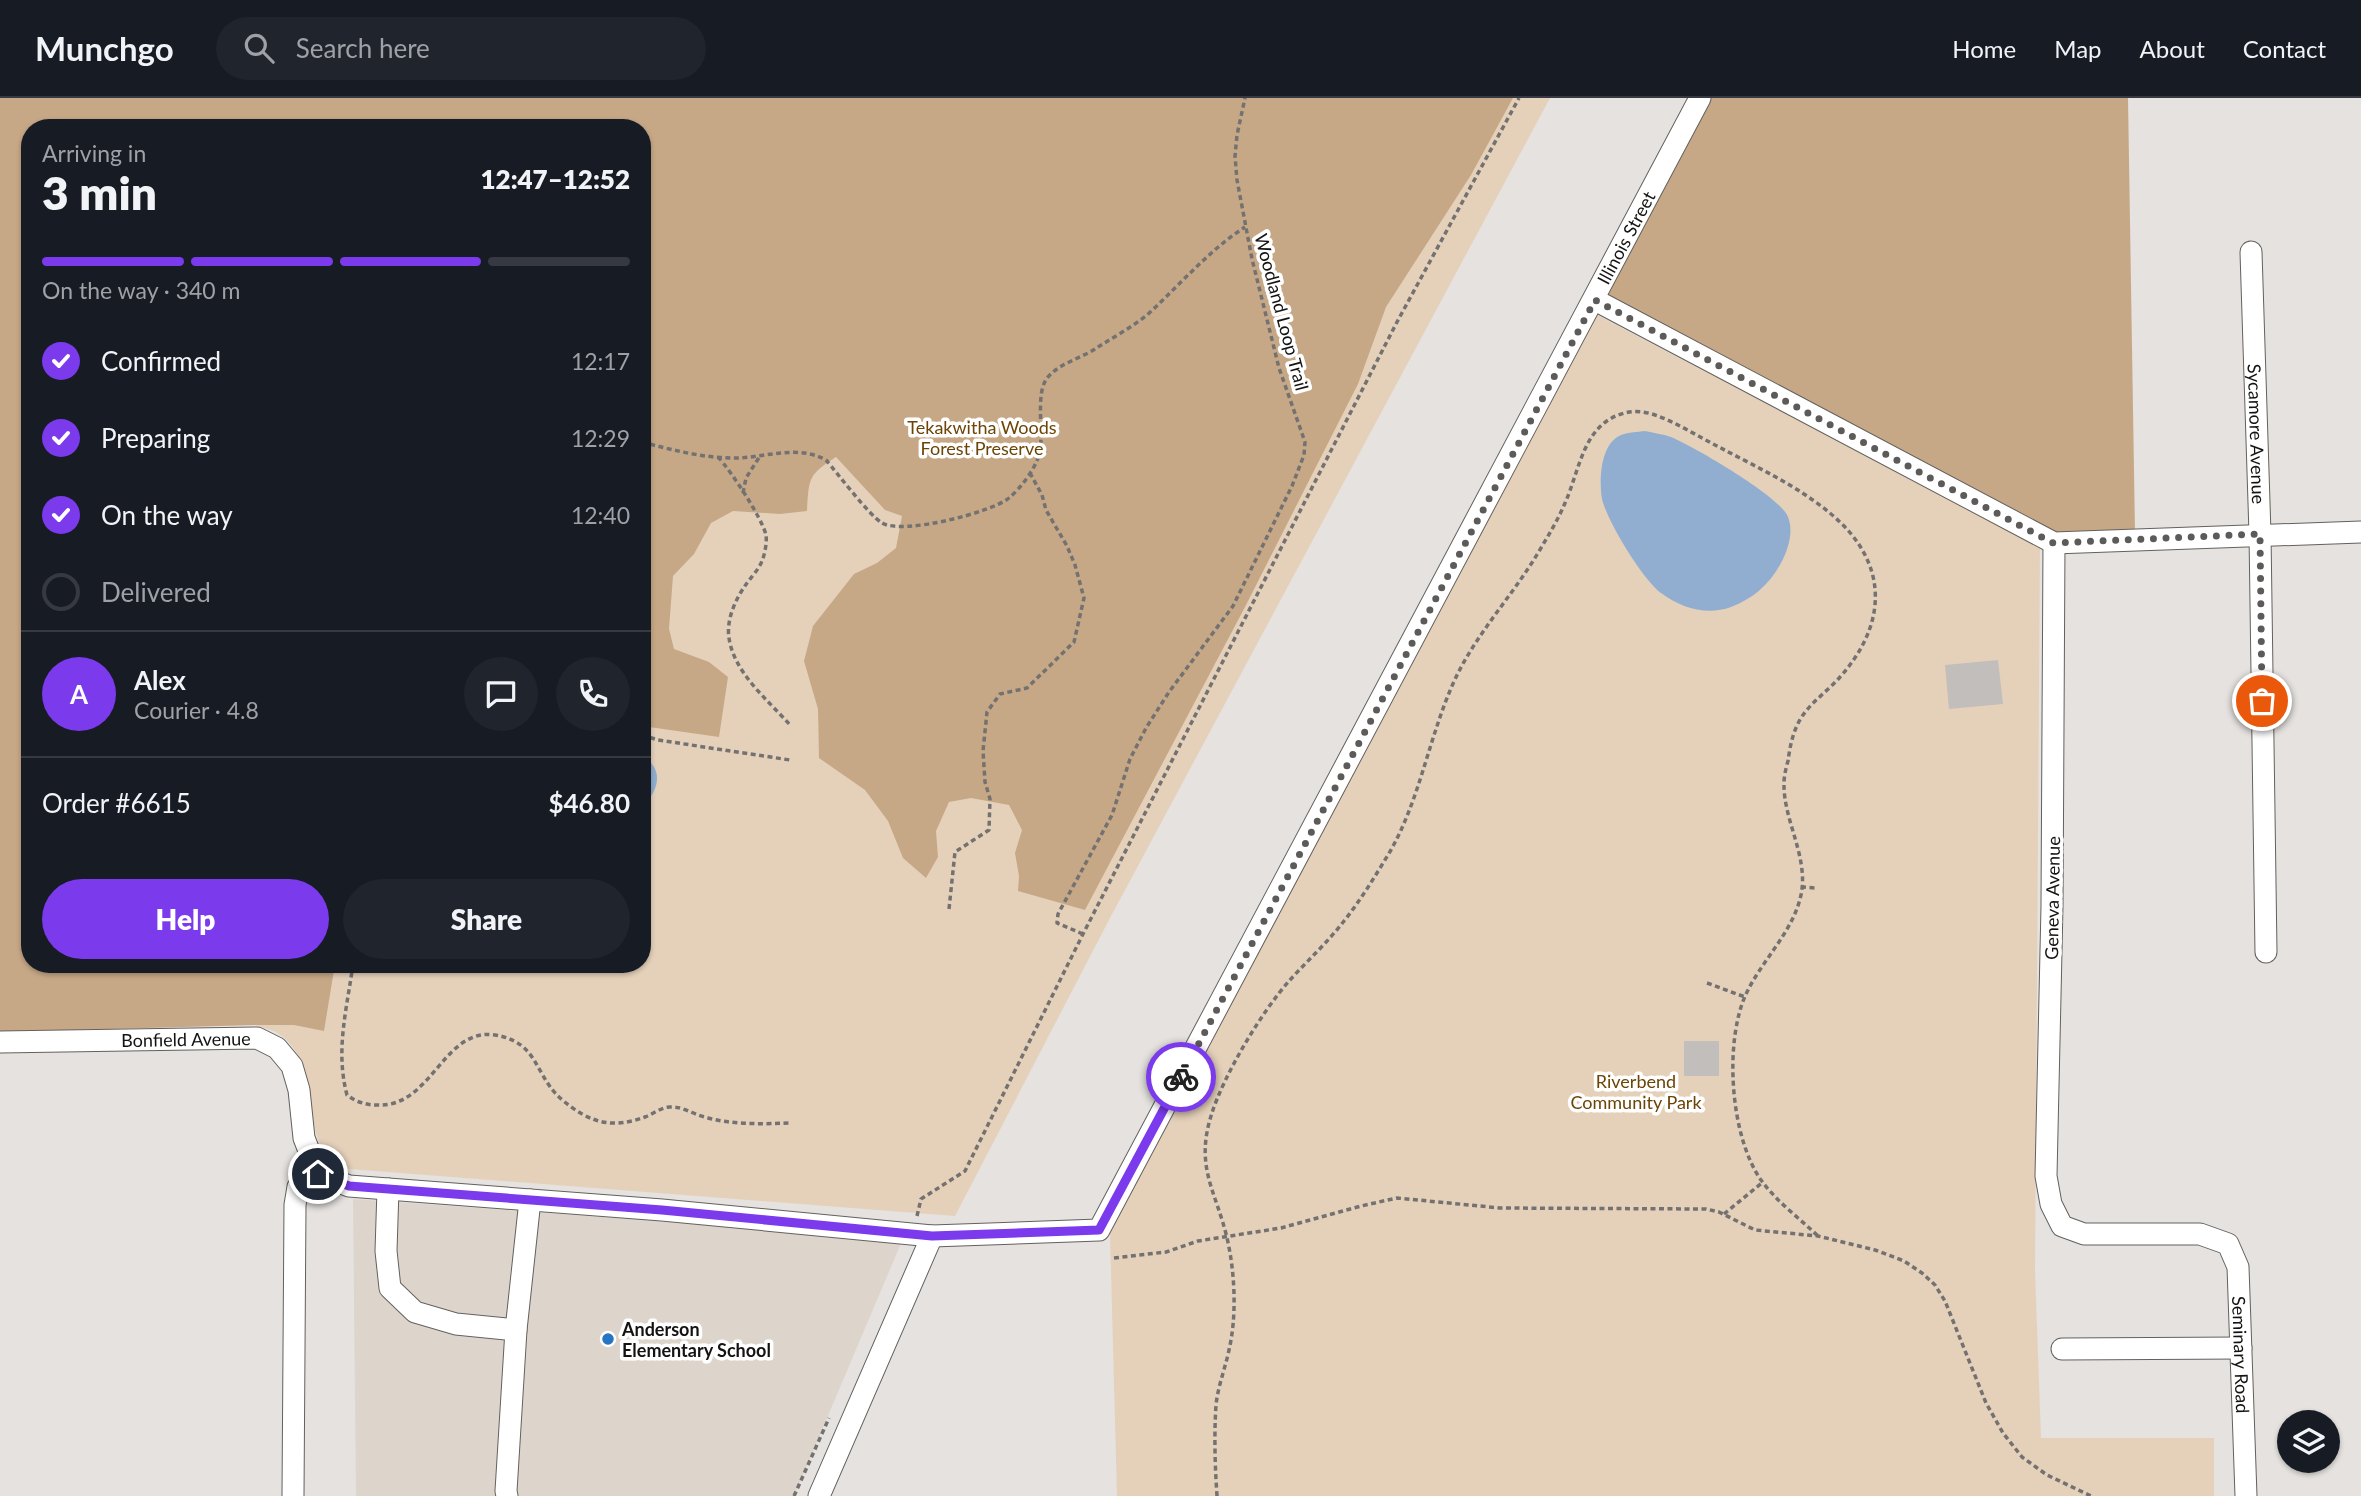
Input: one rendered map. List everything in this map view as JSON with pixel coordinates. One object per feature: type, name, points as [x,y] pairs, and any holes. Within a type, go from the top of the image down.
[{"type":"street","name":"Illinois Street","points":[[932,1236],[1099,1230],[1700,98]]},
{"type":"street","name":"Sycamore Avenue","points":[[2251,252],[2260,534],[2266,952]]},
{"type":"street","points":[[1595,300],[2053,543],[2361,531]]},
{"type":"street","name":"Geneva Avenue","points":[[2053,543],[2052,906],[2046,1176],[2051,1204],[2062,1226],[2084,1234],[2200,1234]]},
{"type":"street","name":"Bonfield Avenue","points":[[0,1042],[257,1038],[278,1048],[292,1066],[299,1090],[304,1138],[318,1174]]},
{"type":"street","points":[[293,1496],[295,1205],[298,1187],[318,1174],[349,1186],[662,1210],[932,1236],[819,1496]]},
{"type":"street","points":[[388,1189],[386,1251],[390,1288],[415,1312],[456,1324],[516,1330]]},
{"type":"street","points":[[507,1496],[516,1330],[530,1200]]},
{"type":"street","name":"Seminary Road","points":[[2200,1234],[2228,1244],[2238,1267],[2246,1496]]},
{"type":"street","points":[[2062,1349],[2241,1348]]},
{"type":"path","points":[[1245,98],[1235,156],[1245,226]]},
{"type":"path","points":[[964,1171],[1397,322],[1520,98]]},
{"type":"path","name":"Woodland Loop Trail","points":[[1030,473],[1039,457],[1042,442],[1042,401],[1048,376],[1144,317],[1203,259],[1245,226],[1279,368],[1306,442],[1304,455],[1292,486],[1233,606],[1168,692],[1146,728],[1130,759],[1112,815],[1058,914],[1057,923],[1083,934]]},
{"type":"path","points":[[1217,1496],[1214,1445],[1216,1401],[1233,1331],[1232,1278],[1226,1236],[1205,1171],[1205,1146],[1211,1116],[1224,1084],[1257,1023],[1287,983],[1343,923],[1390,852],[1404,827],[1441,713],[1455,679],[1478,639],[1555,525],[1587,443],[1603,422],[1625,413],[1641,412],[1660,416],[1762,470],[1820,506],[1844,527],[1860,547],[1874,572],[1874,614],[1864,639],[1852,663],[1802,716],[1792,737],[1784,783],[1800,860],[1800,898],[1792,918],[1745,997],[1734,1034],[1733,1076],[1740,1126],[1751,1162],[1763,1182],[1818,1236]]},
{"type":"path","points":[[651,445],[719,457],[806,452],[818,455],[826,460],[881,523],[899,528],[948,519],[998,504],[1009,498],[1030,473],[1042,495],[1046,510],[1067,546],[1084,598],[1074,642],[1027,688],[1000,694],[987,712],[983,751],[985,782],[990,799],[989,830],[955,852],[949,909]]},
{"type":"path","points":[[743,494],[752,465],[761,455]]},
{"type":"path","points":[[719,457],[729,468],[763,526],[766,537],[762,561],[739,594],[729,625],[729,639],[743,671],[763,698],[789,725]]},
{"type":"path","points":[[651,738],[790,761]]},
{"type":"path","points":[[1801,887],[1815,888]]},
{"type":"path","points":[[350,973],[344,1009],[341,1067],[347,1095],[355,1101],[385,1106],[402,1101],[417,1092],[458,1046],[483,1034],[509,1038],[522,1046],[534,1059],[556,1094],[592,1119],[610,1123],[626,1122],[672,1107],[688,1109],[703,1117],[718,1120],[756,1124],[789,1123]]},
{"type":"path","points":[[1707,982],[1745,997]]},
{"type":"path","points":[[1724,1214],[1763,1182]]},
{"type":"path","points":[[1114,1258],[1166,1252],[1198,1241],[1281,1228],[1397,1198],[1500,1208],[1706,1209],[1724,1214],[1755,1230],[1818,1236],[1875,1250],[1904,1261],[1935,1285],[1945,1301],[1986,1403],[2003,1433],[2022,1457],[2047,1475],[2091,1496]]},
{"type":"shaded area","name":"Anderson Elementary School","points":[[353,1199],[902,1241],[794,1496],[356,1496]]},
{"type":"green space","name":"Tekakwitha Woods Forest Preserve","points":[[0,98],[1550,98],[1110,918],[955,1216],[336,1168],[324,1153],[317,1136],[308,1087],[298,1056],[289,1043],[276,1032],[255,1025],[0,1032]]},
{"type":"green space","name":"Tekakwitha Woods Forest Preserve","points":[[0,98],[1513,98],[1471,175],[1386,307],[1358,384],[1245,607],[1085,910],[1018,891],[1019,876],[1015,853],[1022,830],[1009,805],[971,798],[949,802],[936,831],[938,857],[926,878],[903,858],[888,821],[865,790],[819,758],[818,709],[804,661],[813,626],[854,574],[877,563],[896,548],[902,516],[885,510],[836,457],[820,468],[812,478],[807,511],[780,514],[733,511],[711,523],[694,554],[673,576],[669,629],[674,649],[709,662],[728,677],[719,737],[651,727],[651,119],[21,119],[21,973],[334,973],[324,1031],[294,1025],[255,1025],[0,1032]]},
{"type":"green space","points":[[1709,98],[2128,98],[2135,533],[2055,534],[1605,297]]},
{"type":"green space","name":"Riverbend Community Park","points":[[1597,315],[2040,547],[2035,1270],[2041,1438],[2214,1438],[2214,1496],[1117,1496],[1110,1233],[1357,758]]},
{"type":"water","points":[[1645,431],[1671,437],[1698,450],[1754,485],[1782,508],[1788,517],[1790,535],[1784,558],[1766,584],[1747,600],[1713,611],[1686,606],[1661,593],[1645,576],[1627,549],[1602,499],[1602,464],[1608,448],[1619,436]]},
{"type":"water","points":[[651,763],[657,774],[656,787],[652,794]]},
{"type":"building","points":[[1998,660],[2003,704],[1949,709],[1945,665]]},
{"type":"building","points":[[1684,1041],[1719,1041],[1719,1076],[1684,1076]]},
{"type":"way so far","points":[[1181,1077],[1595,300],[2053,543],[2260,534],[2262,701]]},
{"type":"place","name":"Anderson Elementary School","points":[[608,1339]]},
{"type":"route","points":[[318,1174],[349,1186],[662,1210],[932,1236],[1099,1230],[1181,1077]]}]
